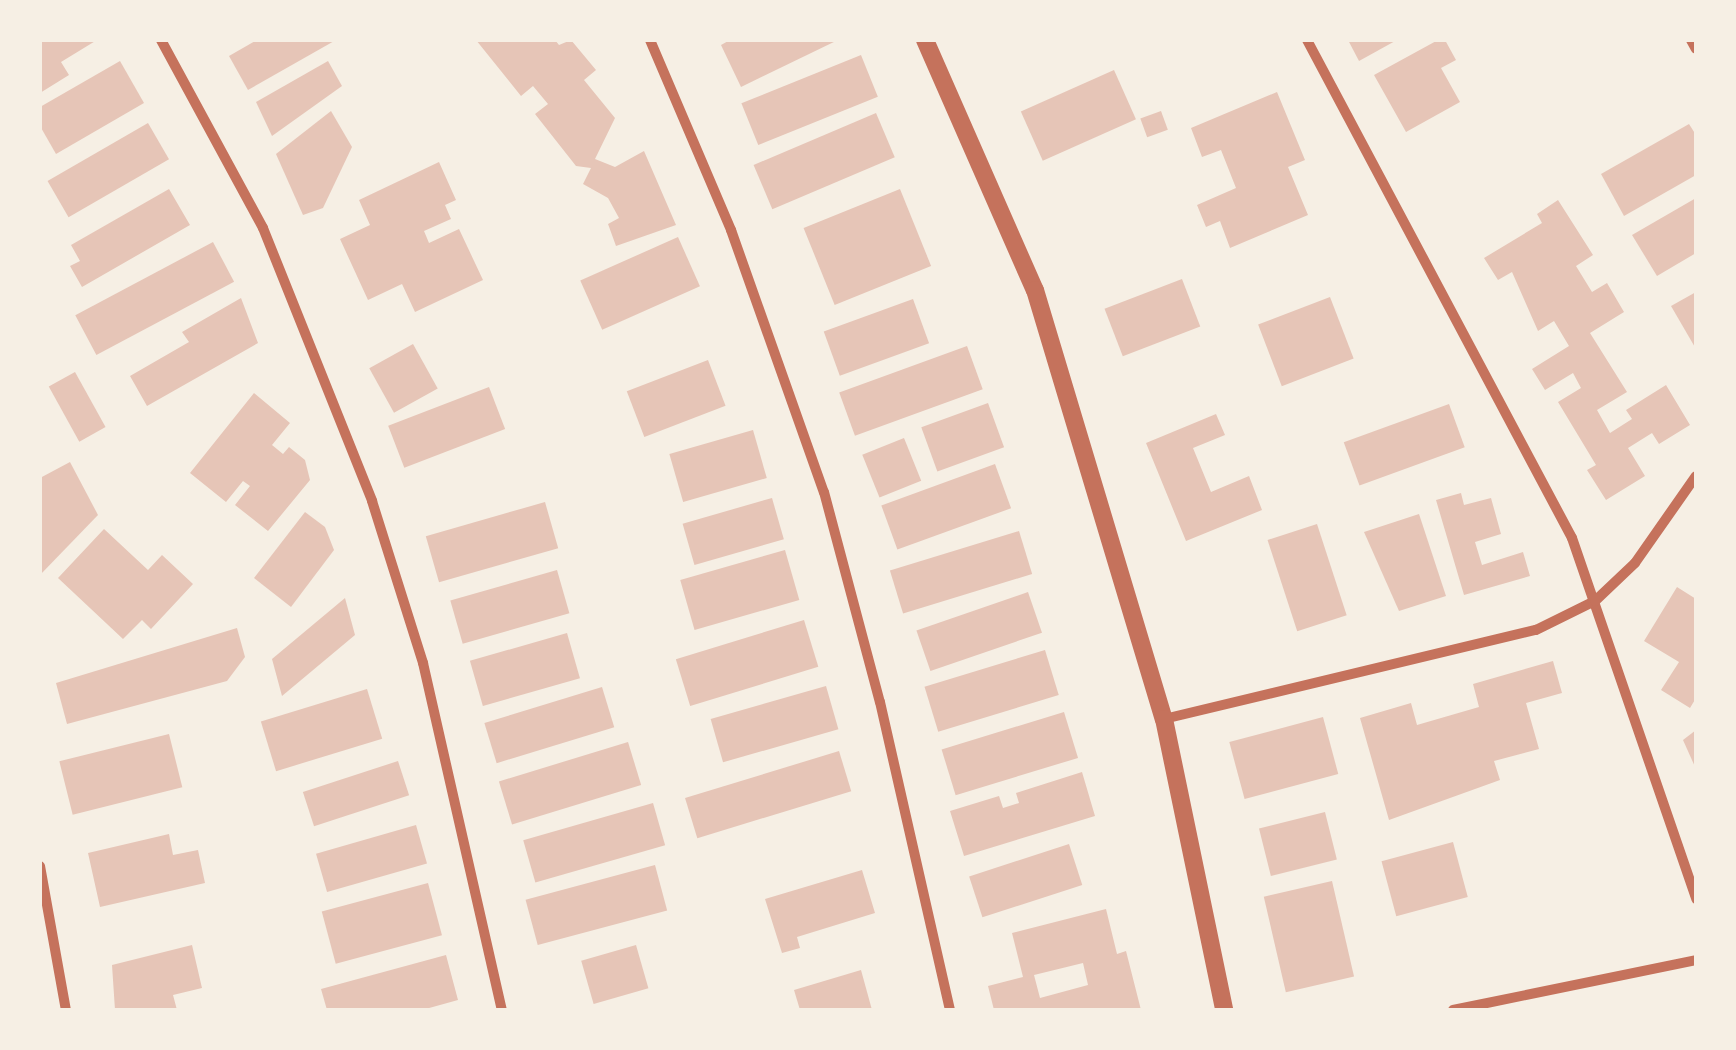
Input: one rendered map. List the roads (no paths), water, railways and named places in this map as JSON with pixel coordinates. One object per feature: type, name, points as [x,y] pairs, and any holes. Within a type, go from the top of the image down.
[{"type":"street","points":[[162,40],[263,228],[372,501],[423,663],[502,1010]]},
{"type":"street","points":[[650,40],[731,230],[824,492],[880,702],[950,1010]]},
{"type":"street","points":[[926,40],[1035,290],[1164,719],[1224,1010]]},
{"type":"street","points":[[1307,40],[1572,538],[1696,899]]},
{"type":"street","points":[[1691,40],[1696,49]]},
{"type":"street","points":[[1164,719],[1536,630],[1595,601],[1634,563],[1696,476]]},
{"type":"street","points":[[40,866],[66,1010]]},
{"type":"street","points":[[1453,1010],[1696,960]]}]
